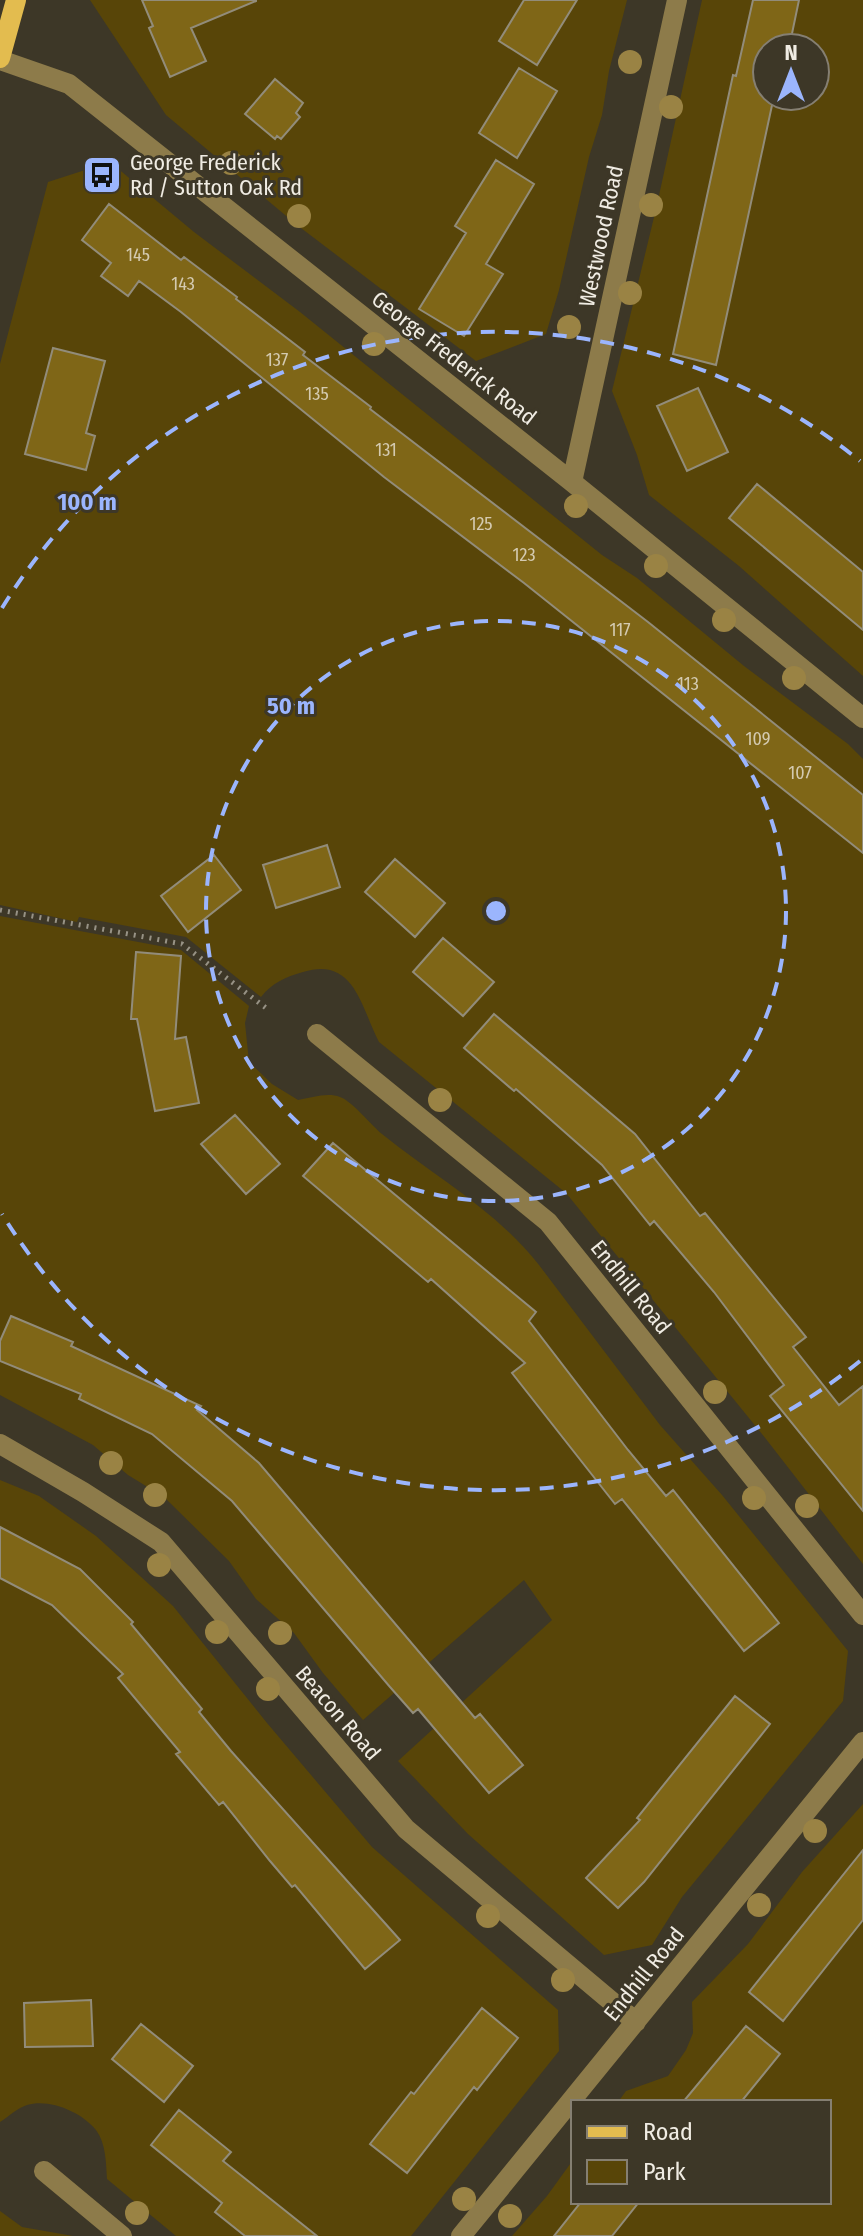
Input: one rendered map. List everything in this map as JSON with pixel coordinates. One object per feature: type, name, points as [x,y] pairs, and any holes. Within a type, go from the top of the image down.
[{"type":"main road","points":[[0,59],[16,0]]},
{"type":"street","name":"Westwood Road","points":[[572,482],[677,0]]},
{"type":"street","name":"George Frederick Road","points":[[0,59],[69,84],[572,482],[863,718]]},
{"type":"street","name":"Endhill Road","points":[[317,1034],[548,1222],[863,1615]]},
{"type":"street","name":"Beacon Road","points":[[0,1444],[161,1542],[406,1829],[636,2022]]},
{"type":"street","name":"Endhill Road","points":[[572,2100],[863,1742]]},
{"type":"street","name":"Endhill Road","points":[[461,2236],[571,2101]]},
{"type":"street","points":[[44,2171],[122,2236]]},
{"type":"path","points":[[0,910],[182,944],[266,1008]]},
{"type":"green space","points":[[90,0],[627,0],[609,71],[602,115],[546,334],[476,361],[297,225],[166,115]]},
{"type":"green space","points":[[702,0],[863,0],[863,676],[739,566],[649,495],[612,391]]},
{"type":"green space","points":[[110,162],[194,232],[300,312],[602,555],[637,578],[863,759],[863,1564],[566,1193],[379,1042],[361,1001],[345,978],[334,971],[320,969],[303,972],[279,981],[261,997],[186,937],[79,917],[77,922],[0,905],[0,364],[48,182]]},
{"type":"green space","points":[[0,916],[181,950],[249,1006],[245,1023],[249,1062],[272,1084],[298,1100],[330,1095],[345,1099],[382,1134],[504,1227],[539,1265],[660,1425],[722,1495],[848,1651],[843,1701],[682,1897],[652,1945],[604,1955],[468,1834],[398,1761],[552,1620],[524,1580],[363,1720],[294,1633],[256,1599],[229,1561],[164,1497],[128,1475],[93,1445],[0,1395]]},
{"type":"green space","points":[[0,1480],[39,1496],[96,1536],[173,1606],[372,1847],[558,2010],[559,2051],[411,2236],[176,2236],[107,2179],[102,2141],[90,2123],[64,2108],[45,2103],[27,2105],[0,2122]]},
{"type":"green space","points":[[863,1804],[863,2236],[512,2236],[571,2163],[571,2204],[831,2204],[831,2100],[619,2100],[626,2091],[668,2076],[686,2050],[693,2033],[692,2002],[748,1944],[802,1872]]},
{"type":"green space","points":[[0,2211],[22,2227],[73,2236],[0,2236]]},
{"type":"building","points":[[142,0],[256,1],[191,28],[206,61],[170,77],[149,28],[153,26]]},
{"type":"building","points":[[524,0],[577,0],[537,65],[499,41]]},
{"type":"building","points":[[753,0],[799,0],[792,32],[751,32],[751,112],[771,112],[716,365],[673,354],[733,75],[736,76]]},
{"type":"building","points":[[519,68],[557,91],[517,158],[479,133]]},
{"type":"building","points":[[275,79],[303,103],[296,113],[300,117],[281,139],[277,136],[275,139],[245,114]]},
{"type":"building","points":[[496,160],[534,184],[486,264],[503,274],[464,336],[419,309],[466,233],[455,226]]},
{"type":"building","points":[[109,204],[181,260],[184,257],[237,297],[370,409],[648,622],[863,795],[863,853],[524,583],[384,477],[181,312],[139,281],[128,296],[101,276],[111,263],[82,240]]},
{"type":"building","points":[[53,348],[105,361],[86,433],[95,436],[86,470],[25,454]]},
{"type":"building","points":[[698,388],[728,452],[687,471],[657,406]]},
{"type":"building","points":[[757,484],[863,572],[863,630],[729,518]]},
{"type":"building","points":[[327,845],[340,887],[276,908],[263,865]]},
{"type":"building","points":[[214,855],[241,890],[188,932],[161,896]]},
{"type":"building","points":[[395,859],[445,903],[415,937],[365,892]]},
{"type":"building","points":[[443,938],[494,982],[463,1016],[413,972]]},
{"type":"building","points":[[136,952],[181,956],[175,1039],[186,1037],[199,1103],[155,1111],[137,1019],[131,1019]]},
{"type":"building","points":[[494,1014],[635,1134],[700,1216],[705,1213],[806,1337],[793,1347],[839,1405],[863,1386],[863,1511],[770,1396],[784,1385],[714,1292],[654,1221],[650,1225],[602,1165],[464,1048]]},
{"type":"building","points":[[235,1115],[280,1164],[246,1194],[201,1144]]},
{"type":"building","points":[[333,1143],[536,1312],[529,1321],[628,1450],[666,1496],[673,1490],[779,1623],[744,1651],[622,1499],[615,1504],[512,1373],[525,1363],[431,1279],[428,1282],[303,1176]]},
{"type":"building","points":[[11,1316],[73,1342],[71,1346],[201,1406],[197,1410],[259,1463],[475,1718],[480,1714],[523,1765],[489,1793],[418,1709],[413,1713],[390,1687],[232,1501],[152,1434],[79,1399],[81,1394],[0,1361],[0,1341]]},
{"type":"building","points":[[0,1527],[80,1569],[133,1622],[131,1624],[202,1709],[199,1712],[231,1751],[400,1940],[365,1969],[295,1885],[292,1887],[223,1802],[219,1805],[176,1754],[180,1752],[118,1678],[123,1674],[52,1605],[0,1578]]},
{"type":"building","points":[[735,1696],[770,1724],[644,1882],[618,1908],[586,1878],[640,1820],[637,1818]]},
{"type":"building","points":[[863,1850],[863,1920],[783,2021],[749,1992]]},
{"type":"building","points":[[91,2000],[93,2046],[25,2047],[24,2003]]},
{"type":"building","points":[[482,2008],[518,2038],[477,2090],[474,2087],[407,2173],[370,2144]]},
{"type":"building","points":[[141,2024],[193,2066],[164,2102],[112,2059]]},
{"type":"building","points":[[746,2026],[780,2054],[743,2100],[685,2100]]},
{"type":"building","points":[[179,2110],[231,2152],[223,2161],[317,2236],[245,2236],[215,2212],[222,2203],[151,2145]]},
{"type":"building","points":[[579,2204],[637,2204],[612,2236],[554,2236]]},
{"type":"place","name":"George Frederick Rd / Sutton Oak Rd","points":[[102,175]]}]
